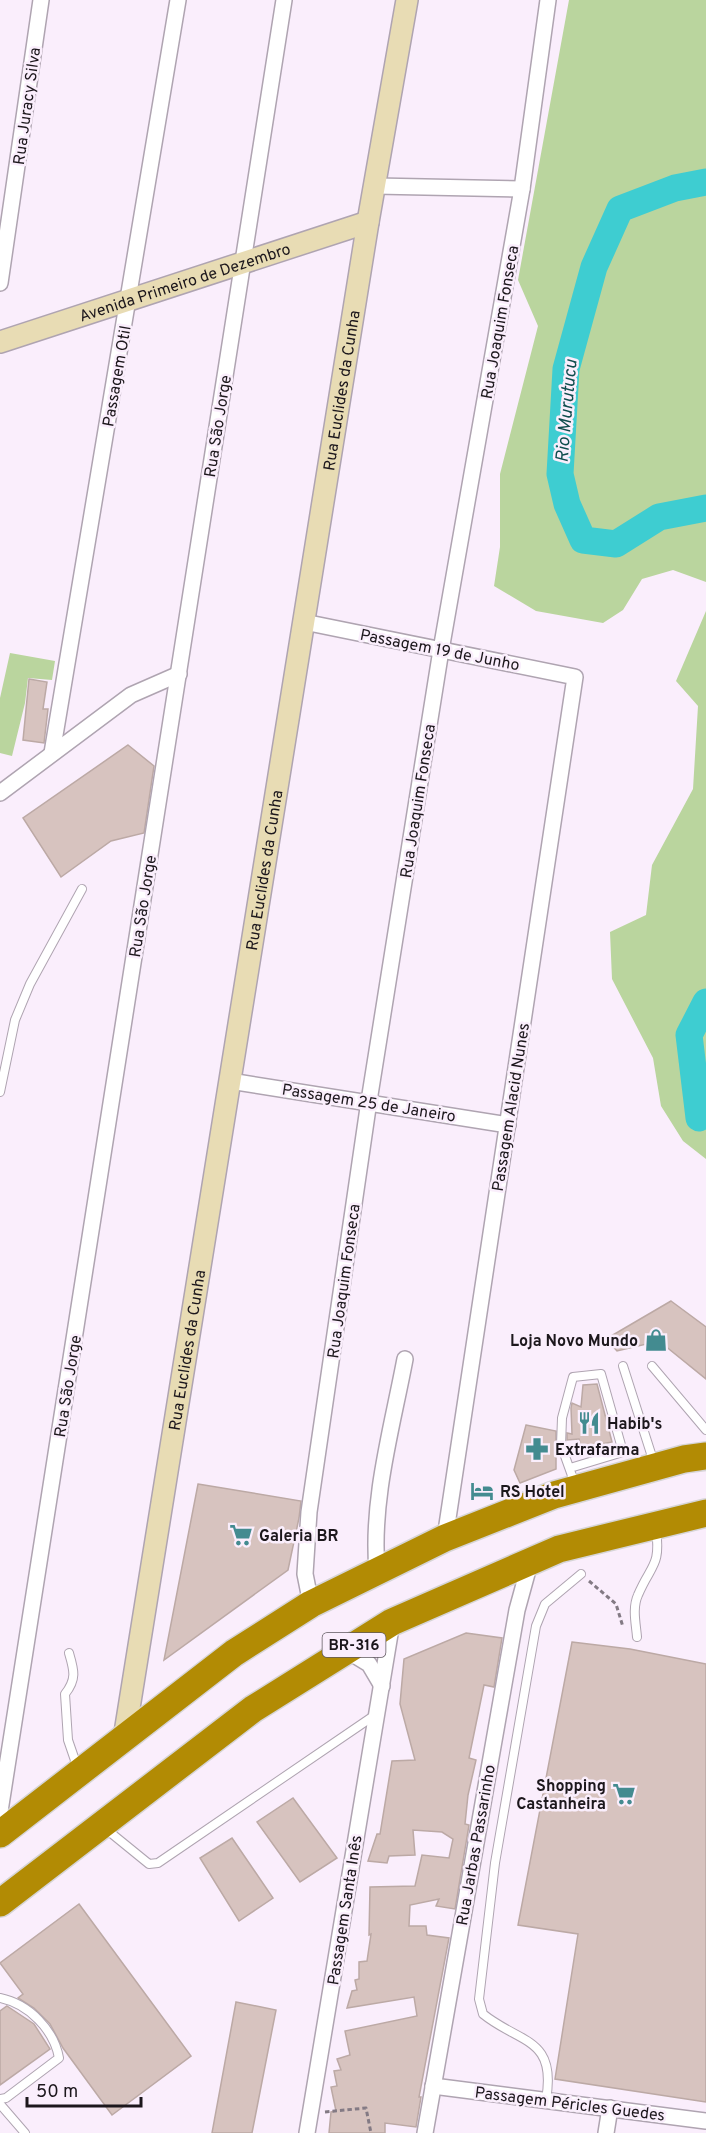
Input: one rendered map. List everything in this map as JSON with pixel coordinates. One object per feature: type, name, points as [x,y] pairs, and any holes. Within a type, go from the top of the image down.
[{"type":"highway","points":[[0,1834],[234,1653],[310,1604],[445,1538],[554,1494],[573,1478],[655,1467],[706,1456]]},
{"type":"highway","name":"BR-316","points":[[0,1903],[100,1824],[253,1709],[392,1622],[531,1559],[559,1549],[706,1513]]},
{"type":"street","name":"Rua Juracy Silva","points":[[0,283],[41,0]]},
{"type":"street","name":"Passagem Otil","points":[[52,753],[178,0]]},
{"type":"street","name":"Rua São Jorge","points":[[1,1803],[284,0]]},
{"type":"street","name":"Rua Euclides da Cunha","points":[[124,1739],[368,222],[407,0]]},
{"type":"street","name":"Rua Joaquim Fonseca","points":[[310,1604],[305,1574],[306,1539],[369,1101],[441,650],[522,189],[548,0]]},
{"type":"street","points":[[376,186],[522,189]]},
{"type":"street","name":"Avenida Primeiro de Dezembro","points":[[0,342],[368,222]]},
{"type":"street","name":"Passagem 19 de Junho","points":[[304,622],[576,677]]},
{"type":"street","points":[[0,793],[131,695],[179,674]]},
{"type":"street","name":"Passagem Alacid Nunes","points":[[445,1538],[576,677]]},
{"type":"street","name":"Passagem 25 de Janeiro","points":[[230,1081],[369,1101],[508,1125]]},
{"type":"street","points":[[377,1570],[374,1540],[378,1501],[405,1359]]},
{"type":"street","name":"Rua Jarbas Passarinho","points":[[425,2133],[517,1611],[531,1559]]},
{"type":"street","name":"Passagem Santa Inês","points":[[307,2133],[392,1622]]},
{"type":"street","points":[[346,1650],[369,1664],[382,1686]]},
{"type":"street","name":"Passagem Péricles Guedes","points":[[433,2086],[706,2121]]},
{"type":"street","points":[[606,2133],[610,2108]]},
{"type":"lane","points":[[0,1092],[15,1020],[30,984],[82,889]]},
{"type":"lane","points":[[623,1366],[655,1467]]},
{"type":"lane","points":[[652,1366],[706,1430]]},
{"type":"lane","points":[[601,1374],[623,1452],[573,1478],[561,1444],[562,1418],[573,1377],[601,1374]]},
{"type":"lane","points":[[636,1637],[635,1607],[638,1595],[656,1564],[658,1548],[656,1525]]},
{"type":"lane","points":[[546,2100],[549,2077],[538,2050],[520,2035],[483,2014],[479,1999],[497,1851],[536,1626],[546,1604],[581,1574]]},
{"type":"lane","points":[[69,1653],[75,1673],[73,1684],[65,1694],[68,1740],[79,1774]]},
{"type":"lane","points":[[100,1824],[133,1854],[149,1864],[158,1863],[376,1714]]},
{"type":"lane","points":[[0,1998],[12,2000],[34,2014],[56,2042],[58,2058],[6,2098],[0,2099]]},
{"type":"lane","points":[[0,2104],[25,2133]]},
{"type":"path","points":[[581,1574],[616,1604],[627,1638]]},
{"type":"path","points":[[310,2113],[366,2108],[371,2133]]},
{"type":"green space","points":[[569,0],[706,0],[706,582],[673,570],[642,579],[623,610],[603,623],[536,611],[494,586],[500,547],[500,474],[538,326],[518,280]]},
{"type":"green space","points":[[706,611],[706,1159],[683,1141],[661,1106],[653,1058],[612,979],[610,932],[646,915],[652,865],[693,789],[698,706],[676,681]]},
{"type":"green space","points":[[10,653],[55,661],[52,680],[28,678],[25,703],[12,756],[0,753],[0,698]]},
{"type":"building","points":[[29,679],[47,682],[43,709],[48,709],[44,743],[23,740]]},
{"type":"building","points":[[128,745],[154,766],[144,833],[111,841],[61,877],[23,818]]},
{"type":"building","name":"Loja Novo Mundo","points":[[671,1301],[706,1327],[706,1379],[659,1341],[617,1351],[606,1339]]},
{"type":"building","name":"Habib's","points":[[597,1384],[612,1442],[581,1448],[579,1439],[567,1440],[567,1433],[572,1434],[572,1403],[581,1407],[583,1385]]},
{"type":"building","name":"Extrafarma","points":[[526,1425],[556,1431],[556,1469],[520,1483],[514,1470]]},
{"type":"building","name":"Galeria BR","points":[[198,1484],[301,1501],[299,1518],[288,1570],[164,1660]]},
{"type":"building","points":[[466,1633],[502,1638],[494,1687],[484,1685],[469,1758],[476,1760],[468,1795],[465,1824],[469,1825],[455,1909],[436,1906],[439,1899],[410,1905],[409,1926],[426,1926],[427,1935],[449,1938],[419,2097],[421,2097],[416,2127],[385,2123],[385,2133],[329,2133],[331,2112],[336,2111],[331,2087],[337,2086],[334,2071],[341,2070],[337,2059],[350,2055],[345,2031],[417,2016],[414,1997],[347,2008],[352,1991],[357,1990],[355,1980],[359,1979],[359,1962],[367,1961],[371,1934],[369,1935],[370,1887],[415,1886],[422,1855],[449,1858],[453,1839],[442,1832],[413,1830],[415,1855],[389,1856],[387,1863],[368,1861],[377,1834],[380,1834],[392,1761],[415,1760],[400,1704],[404,1659]]},
{"type":"building","name":"Shopping Castanheira","points":[[572,1642],[630,1649],[706,1664],[706,2102],[555,2079],[578,1934],[518,1925]]},
{"type":"building","points":[[293,1798],[337,1858],[300,1882],[257,1822]]},
{"type":"building","points":[[232,1838],[273,1898],[239,1921],[200,1858]]},
{"type":"building","points":[[79,1904],[191,2056],[112,2115],[63,2048],[50,2024],[34,2008],[18,1998],[23,1994],[0,1963]]},
{"type":"building","points":[[236,2002],[276,2010],[252,2133],[212,2133]]},
{"type":"building","points":[[7,2006],[34,2024],[50,2049],[0,2085],[0,2011]]},
{"type":"waterway","name":"Rio Murutucu","points":[[706,182],[675,188],[620,209],[594,267],[566,369],[560,474],[567,504],[583,540],[616,544],[659,517],[706,508]]},
{"type":"waterway","name":"Rio Murutucu","points":[[699,1118],[689,1035],[706,1002]]},
{"type":"place","name":"Loja Novo Mundo","points":[[656,1340]]},
{"type":"place","name":"Habib's","points":[[589,1423]]},
{"type":"place","name":"Extrafarma","points":[[537,1449]]},
{"type":"place","name":"RS Hotel","points":[[482,1491]]},
{"type":"place","name":"Galeria BR","points":[[241,1535]]},
{"type":"place","name":"Shopping Castanheira","points":[[624,1794]]}]
